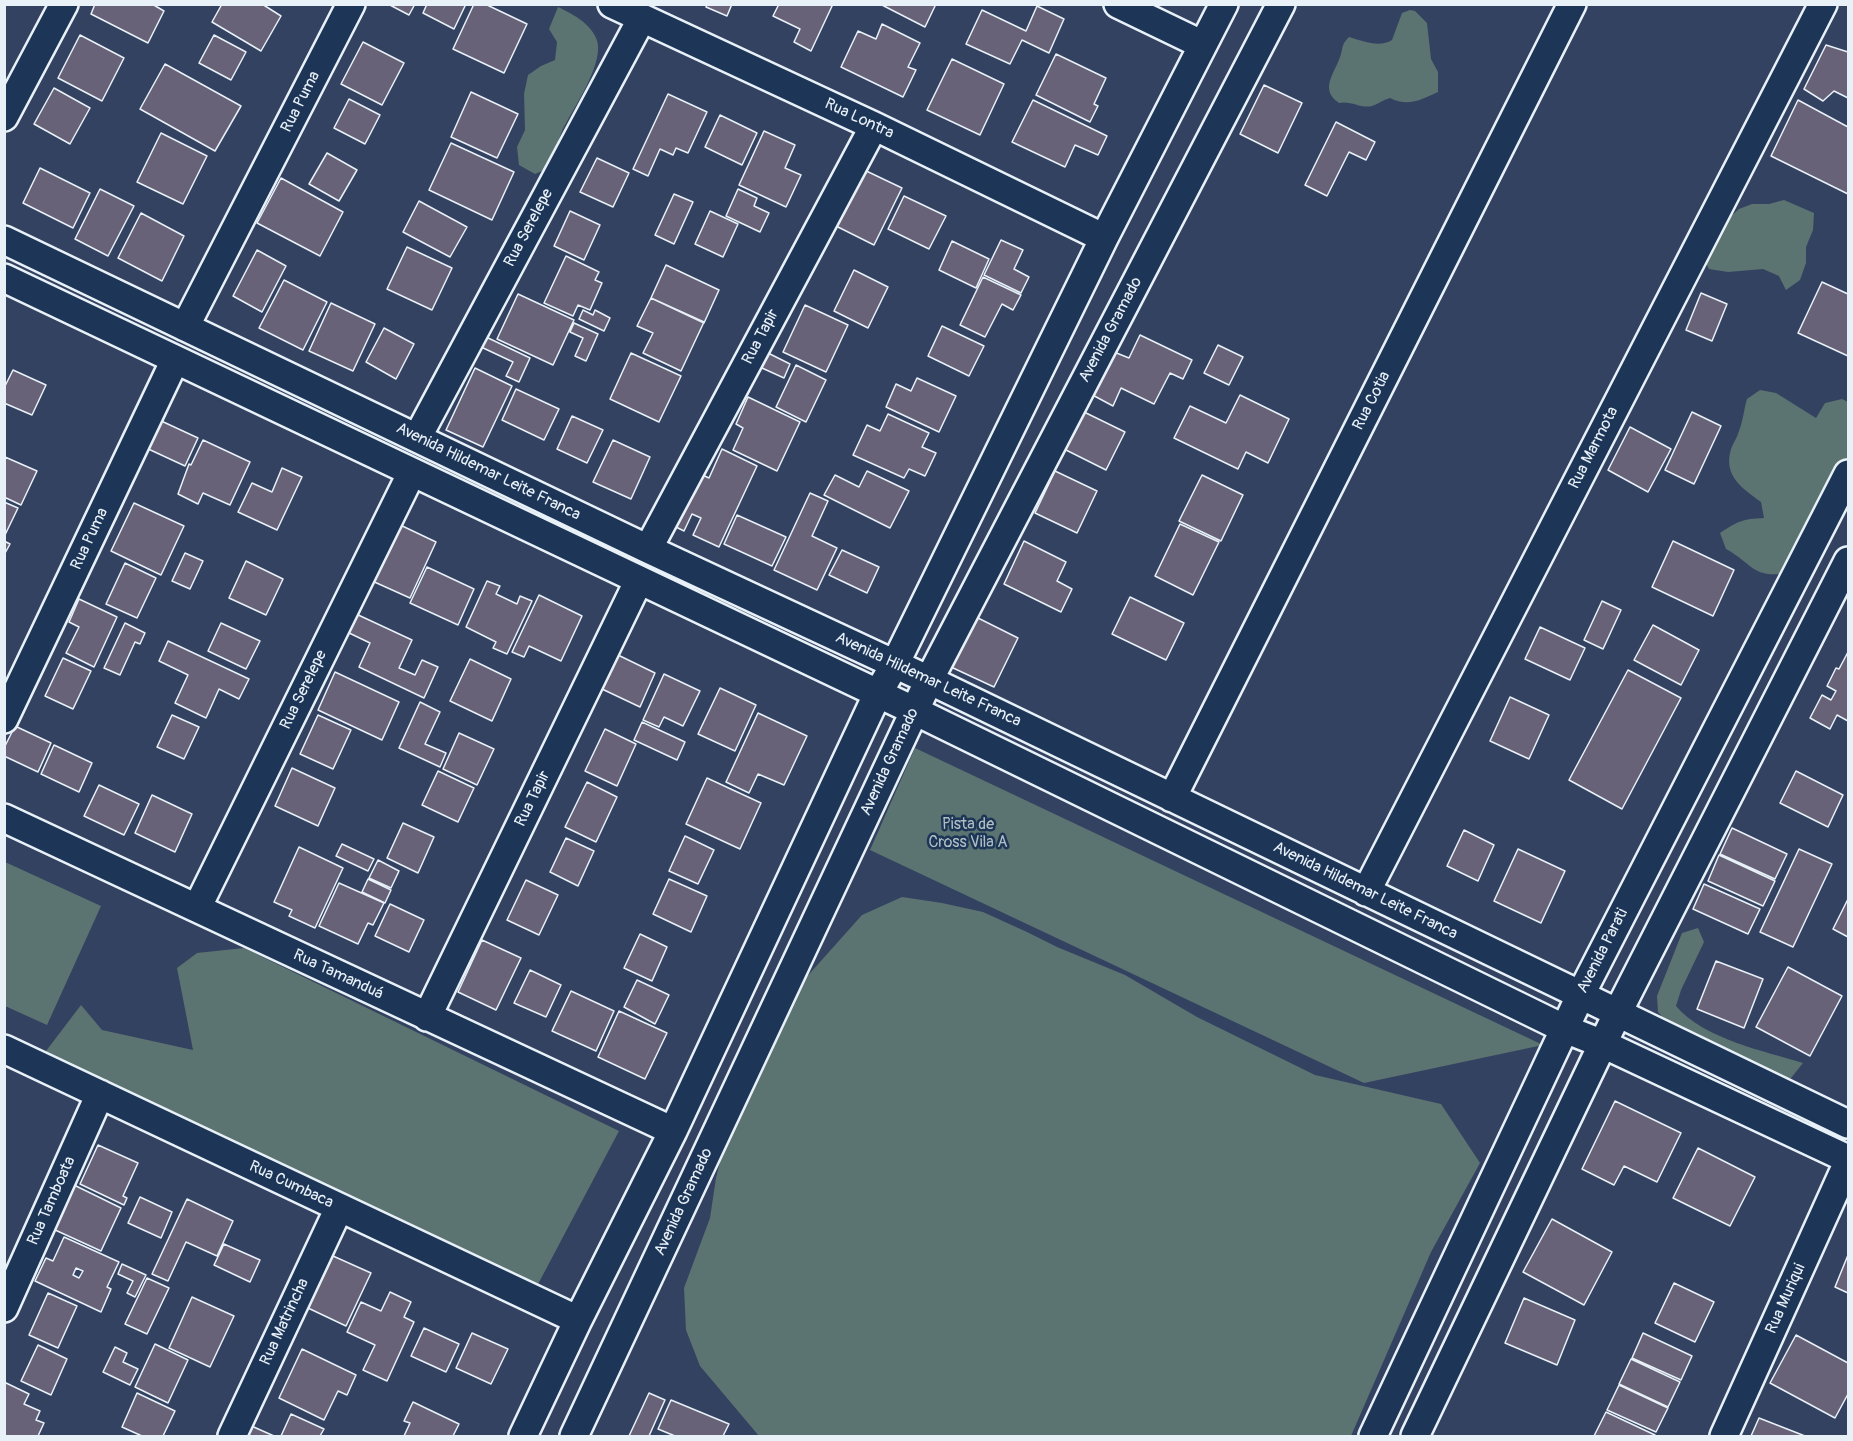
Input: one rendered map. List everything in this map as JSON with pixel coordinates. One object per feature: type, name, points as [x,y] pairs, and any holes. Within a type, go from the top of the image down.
[{"type":"street","points":[[4,117],[64,4]]},
{"type":"street","name":"Rua Puma","points":[[185,327],[351,4]]},
{"type":"street","name":"Rua Lontra","points":[[612,4],[874,126],[1104,238]]},
{"type":"street","points":[[1118,4],[1203,45]]},
{"type":"street","points":[[522,1437],[673,1131],[878,694],[895,664],[1104,238],[1224,4]]},
{"type":"street","name":"Avenida Gramado","points":[[573,1437],[929,680],[1281,4]]},
{"type":"street","name":"Rua Cotia","points":[[1172,798],[1572,4]]},
{"type":"street","name":"Rua Marmota","points":[[1366,891],[1823,4]]},
{"type":"street","name":"Rua Serelepe","points":[[417,438],[642,18]]},
{"type":"street","name":"Rua Tapir","points":[[648,549],[874,126]]},
{"type":"street","name":"Avenida Hildemar Leite Franca","points":[[4,240],[648,549],[929,680],[1848,1125]]},
{"type":"street","name":"Avenida Hildemar Leite Franca","points":[[4,278],[915,711],[1565,1029],[1603,1044],[1848,1160]]},
{"type":"street","name":"Rua Puma","points":[[4,718],[175,360]]},
{"type":"street","name":"Rua Serelepe","points":[[197,908],[411,472]]},
{"type":"street","name":"Avenida Parati","points":[[1373,1437],[1581,994],[1848,474]]},
{"type":"street","points":[[1415,1437],[1618,1012],[1845,577]]},
{"type":"street","name":"Rua Tapir","points":[[427,1017],[639,580]]},
{"type":"street","name":"Rua Tamanduá","points":[[4,818],[673,1131]]},
{"type":"street","name":"Rua Cumbaca","points":[[4,1048],[578,1320]]},
{"type":"street","name":"Rua Tamboata","points":[[4,1308],[100,1094]]},
{"type":"street","name":"Rua Muriqui","points":[[1724,1437],[1848,1160]]},
{"type":"street","name":"Rua Matrincha","points":[[232,1437],[339,1208]]},
{"type":"green space","points":[[558,7],[580,19],[593,32],[598,48],[597,59],[587,85],[562,131],[551,167],[535,174],[519,165],[517,147],[525,130],[524,94],[528,75],[555,60],[557,42],[549,29]]},
{"type":"green space","points":[[1415,11],[1427,23],[1431,59],[1438,72],[1438,92],[1409,102],[1390,98],[1368,107],[1339,103],[1333,98],[1329,86],[1345,41],[1349,37],[1371,43],[1392,40],[1402,13]]},
{"type":"green space","points":[[1784,200],[1814,213],[1813,230],[1806,247],[1806,263],[1800,280],[1786,290],[1779,276],[1763,269],[1728,272],[1709,269],[1702,256],[1721,225],[1739,209],[1752,204],[1769,204]]},
{"type":"green space","points":[[1760,390],[1776,393],[1816,418],[1825,403],[1842,399],[1848,402],[1848,460],[1788,573],[1767,574],[1754,569],[1726,549],[1720,533],[1741,521],[1764,518],[1761,502],[1747,492],[1732,474],[1729,458],[1747,399]]},
{"type":"green space","name":"Pista de Cross Vila A","points":[[915,748],[1543,1045],[1364,1083],[870,850]]},
{"type":"green space","points":[[5,862],[101,906],[47,1025],[5,1006]]},
{"type":"green space","points":[[902,897],[983,912],[1057,947],[1125,975],[1197,1017],[1315,1075],[1441,1104],[1480,1163],[1431,1252],[1351,1436],[759,1436],[700,1366],[686,1330],[684,1288],[710,1218],[716,1178],[726,1138],[783,1017],[803,981],[862,915]]},
{"type":"green space","points":[[1698,928],[1704,942],[1681,990],[1676,1006],[1702,1027],[1718,1035],[1803,1063],[1791,1078],[1774,1082],[1669,1024],[1658,1012],[1657,996],[1682,933]]},
{"type":"green space","points":[[244,948],[619,1131],[536,1288],[43,1055],[81,1005],[102,1030],[193,1050],[177,968],[197,953]]},
{"type":"building","points":[[95,4],[152,4],[164,11],[148,43],[91,14]]},
{"type":"building","points":[[222,4],[262,4],[281,16],[261,51],[212,22]]},
{"type":"building","points":[[388,4],[415,4],[409,15]]},
{"type":"building","points":[[427,4],[466,4],[454,29],[423,13]]},
{"type":"building","points":[[474,4],[485,4],[527,24],[504,73],[453,49]]},
{"type":"building","points":[[707,4],[732,4],[727,16],[706,7]]},
{"type":"building","points":[[779,4],[833,4],[811,51],[794,42],[800,29],[773,16]]},
{"type":"building","points":[[880,4],[936,4],[925,27]]},
{"type":"building","points":[[1037,6],[1064,19],[1049,53],[1022,40],[1010,64],[966,44],[982,10],[1026,31]]},
{"type":"building","points":[[882,24],[920,43],[908,67],[916,70],[903,97],[841,67],[858,31],[876,39]]},
{"type":"building","points":[[80,35],[124,58],[102,101],[58,78]]},
{"type":"building","points":[[214,35],[246,52],[231,80],[199,63]]},
{"type":"building","points":[[363,42],[404,63],[382,105],[341,84]]},
{"type":"building","points":[[1826,45],[1848,52],[1848,98],[1834,91],[1823,101],[1804,89]]},
{"type":"building","points":[[1056,54],[1106,78],[1094,104],[1098,106],[1090,122],[1036,95]]},
{"type":"building","points":[[952,59],[1004,84],[980,135],[927,110]]},
{"type":"building","points":[[165,64],[241,106],[215,151],[140,109]]},
{"type":"building","points":[[1264,85],[1302,103],[1278,153],[1240,134]]},
{"type":"building","points":[[54,88],[90,108],[70,144],[34,124]]},
{"type":"building","points":[[471,92],[518,114],[497,158],[451,137]]},
{"type":"building","points":[[668,94],[707,112],[688,153],[676,148],[673,155],[660,149],[648,176],[633,169]]},
{"type":"building","points":[[349,99],[380,115],[365,144],[334,128]]},
{"type":"building","points":[[1033,100],[1107,136],[1098,155],[1075,145],[1065,167],[1012,142]]},
{"type":"building","points":[[1798,100],[1848,127],[1848,194],[1771,156]]},
{"type":"building","points":[[720,115],[757,133],[742,165],[705,147]]},
{"type":"building","points":[[1336,122],[1375,142],[1366,160],[1349,152],[1327,196],[1305,185]]},
{"type":"building","points":[[764,131],[795,145],[785,168],[801,175],[786,207],[739,185]]},
{"type":"building","points":[[161,133],[207,156],[183,204],[137,182]]},
{"type":"building","points":[[451,143],[514,172],[492,220],[429,190]]},
{"type":"building","points":[[327,153],[357,170],[339,201],[309,184]]},
{"type":"building","points":[[597,158],[629,173],[613,207],[580,192]]},
{"type":"building","points":[[40,168],[90,193],[73,228],[23,203]]},
{"type":"building","points":[[860,168],[902,188],[874,245],[832,224]]},
{"type":"building","points":[[281,178],[343,212],[320,256],[257,223]]},
{"type":"building","points":[[100,189],[134,206],[108,256],[75,239]]},
{"type":"building","points":[[738,189],[757,198],[754,206],[769,213],[760,232],[726,216]]},
{"type":"building","points":[[674,194],[693,202],[674,244],[655,235]]},
{"type":"building","points":[[904,196],[946,216],[929,249],[888,229]]},
{"type":"building","points":[[419,201],[467,227],[450,257],[403,232]]},
{"type":"building","points":[[570,211],[600,225],[584,260],[554,246]]},
{"type":"building","points":[[710,211],[738,224],[723,257],[695,244]]},
{"type":"building","points":[[141,213],[184,236],[162,281],[118,258]]},
{"type":"building","points":[[1001,240],[1023,250],[1014,269],[1029,277],[1021,293],[984,275]]},
{"type":"building","points":[[952,241],[989,259],[976,288],[939,270]]},
{"type":"building","points":[[407,247],[452,268],[432,310],[387,289]]},
{"type":"building","points":[[257,250],[286,266],[262,312],[233,296]]},
{"type":"building","points":[[566,256],[599,272],[595,280],[602,283],[590,310],[578,305],[573,316],[544,303]]},
{"type":"building","points":[[666,265],[719,290],[704,323],[651,298]]},
{"type":"building","points":[[854,270],[888,287],[868,328],[834,311]]},
{"type":"building","points":[[983,277],[1021,295],[1013,310],[1002,304],[985,337],[960,325]]},
{"type":"building","points":[[284,280],[327,302],[303,350],[259,328]]},
{"type":"building","points":[[1822,282],[1848,294],[1848,356],[1798,333]]},
{"type":"building","points":[[1701,293],[1727,304],[1712,341],[1686,330]]},
{"type":"building","points":[[518,294],[574,320],[553,365],[497,339]]},
{"type":"building","points":[[651,298],[704,322],[681,371],[643,353],[653,333],[637,326]]},
{"type":"building","points":[[331,303],[375,324],[353,371],[309,351]]},
{"type":"building","points":[[805,305],[848,325],[826,372],[783,352]]},
{"type":"building","points":[[583,310],[593,315],[595,310],[610,318],[604,331],[579,319]]},
{"type":"building","points":[[574,323],[598,334],[586,361],[575,356],[583,338],[570,332]]},
{"type":"building","points":[[942,326],[984,346],[969,376],[928,356]]},
{"type":"building","points":[[384,328],[414,344],[396,379],[366,362]]},
{"type":"building","points":[[1140,335],[1192,360],[1183,379],[1170,373],[1154,404],[1121,388],[1113,406],[1087,392],[1109,350],[1129,358]]},
{"type":"building","points":[[484,336],[530,358],[519,382],[506,376],[513,362],[479,346]]},
{"type":"building","points":[[1218,345],[1243,357],[1229,385],[1204,373]]},
{"type":"building","points":[[758,348],[790,364],[784,378],[751,363]]},
{"type":"building","points":[[631,353],[681,376],[659,422],[610,399]]},
{"type":"building","points":[[796,365],[826,380],[806,422],[776,407]]},
{"type":"building","points":[[475,368],[512,386],[483,447],[446,430]]},
{"type":"building","points":[[13,370],[46,385],[32,415],[4,403],[4,388]]},
{"type":"building","points":[[917,378],[956,396],[939,432],[886,407],[896,384],[911,391]]},
{"type":"building","points":[[516,389],[559,409],[544,440],[502,420]]},
{"type":"building","points":[[1240,395],[1289,419],[1268,463],[1246,452],[1238,469],[1174,438],[1190,406],[1226,423]]},
{"type":"building","points":[[748,397],[800,422],[777,471],[733,450],[743,428],[736,424]]},
{"type":"building","points":[[1082,411],[1125,432],[1106,470],[1064,449]]},
{"type":"building","points":[[1692,412],[1721,426],[1694,484],[1665,470]]},
{"type":"building","points":[[888,414],[929,433],[922,447],[936,453],[925,476],[909,469],[904,478],[853,455],[867,425],[880,431]]},
{"type":"building","points":[[572,416],[603,430],[587,463],[557,449]]},
{"type":"building","points":[[157,419],[198,438],[185,466],[144,447]]},
{"type":"building","points":[[1630,427],[1671,449],[1648,492],[1608,470]]},
{"type":"building","points":[[203,440],[250,462],[230,505],[203,493],[198,504],[178,494],[189,464],[191,465]]},
{"type":"building","points":[[613,440],[650,457],[631,499],[593,482]]},
{"type":"building","points":[[722,449],[757,466],[719,547],[693,535],[701,518],[692,514],[684,531],[672,525],[696,472],[709,478]]},
{"type":"building","points":[[5,457],[37,471],[21,505],[4,497]]},
{"type":"building","points":[[282,468],[302,477],[277,530],[238,512],[252,483],[272,492]]},
{"type":"building","points":[[867,471],[909,491],[890,528],[824,495],[835,475],[859,487]]},
{"type":"building","points":[[1055,471],[1097,491],[1077,533],[1035,513]]},
{"type":"building","points":[[1202,475],[1243,495],[1221,541],[1179,521]]},
{"type":"building","points":[[810,493],[828,501],[812,536],[837,548],[817,590],[774,570]]},
{"type":"building","points":[[4,502],[18,508],[4,537]]},
{"type":"building","points":[[134,503],[184,526],[161,575],[111,551]]},
{"type":"building","points":[[737,515],[786,537],[772,566],[724,544]]},
{"type":"building","points":[[396,523],[436,542],[410,598],[370,580]]},
{"type":"building","points":[[1180,524],[1219,542],[1193,595],[1155,576]]},
{"type":"building","points":[[4,541],[10,544],[4,555]]},
{"type":"building","points":[[1024,541],[1066,562],[1057,581],[1072,589],[1061,612],[1004,584]]},
{"type":"building","points":[[1673,541],[1734,570],[1713,616],[1652,587]]},
{"type":"building","points":[[842,550],[879,567],[867,593],[829,575]]},
{"type":"building","points":[[185,553],[203,561],[190,589],[172,581]]},
{"type":"building","points":[[246,561],[283,579],[266,615],[229,598]]},
{"type":"building","points":[[125,563],[156,578],[137,618],[106,604]]},
{"type":"building","points":[[427,567],[474,589],[458,625],[410,603]]},
{"type":"building","points":[[487,581],[500,586],[496,594],[517,604],[520,596],[532,601],[507,654],[493,648],[496,642],[466,627]]},
{"type":"building","points":[[539,595],[582,616],[561,661],[529,646],[524,657],[512,652]]},
{"type":"building","points":[[1130,597],[1184,623],[1166,660],[1112,634]]},
{"type":"building","points":[[79,599],[117,617],[94,667],[66,653],[79,627],[69,622]]},
{"type":"building","points":[[1602,601],[1621,610],[1603,649],[1584,640]]},
{"type":"building","points":[[354,613],[412,640],[399,668],[415,675],[422,660],[438,667],[424,698],[359,667],[370,643],[345,631]]},
{"type":"building","points":[[976,617],[1018,638],[994,687],[951,667]]},
{"type":"building","points":[[125,623],[145,633],[140,644],[135,642],[120,675],[104,668]]},
{"type":"building","points":[[221,623],[260,641],[246,669],[208,651]]},
{"type":"building","points":[[1653,625],[1699,650],[1681,685],[1634,660]]},
{"type":"building","points":[[1540,627],[1585,648],[1570,680],[1525,659]]},
{"type":"building","points":[[168,641],[249,679],[239,699],[219,689],[206,718],[175,703],[188,675],[159,661]]},
{"type":"building","points":[[1848,652],[1848,721],[1837,715],[1830,729],[1810,718],[1822,695],[1831,700],[1836,691],[1827,686],[1836,668],[1839,669]]},
{"type":"building","points":[[618,655],[655,673],[640,707],[602,689]]},
{"type":"building","points":[[63,658],[91,671],[73,709],[45,696]]},
{"type":"building","points":[[470,659],[511,679],[492,721],[450,701]]},
{"type":"building","points":[[1628,670],[1681,698],[1622,809],[1569,780]]},
{"type":"building","points":[[335,672],[399,702],[382,740],[318,710]]},
{"type":"building","points":[[664,674],[700,691],[683,726],[664,717],[659,727],[643,720]]},
{"type":"building","points":[[720,688],[756,705],[735,751],[698,734]]},
{"type":"building","points":[[1510,697],[1549,715],[1529,759],[1490,741]]},
{"type":"building","points":[[420,702],[440,712],[425,744],[446,753],[440,767],[399,748]]},
{"type":"building","points":[[758,713],[807,736],[784,785],[758,774],[749,793],[726,782]]},
{"type":"building","points":[[172,715],[199,727],[184,759],[157,747]]},
{"type":"building","points":[[318,715],[351,730],[333,769],[300,754]]},
{"type":"building","points":[[642,722],[685,742],[677,760],[634,740]]},
{"type":"building","points":[[15,726],[51,743],[38,772],[4,756],[4,748]]},
{"type":"building","points":[[605,729],[636,744],[617,786],[585,771]]},
{"type":"building","points":[[459,733],[494,749],[477,785],[443,769]]},
{"type":"building","points":[[54,745],[92,763],[79,792],[41,774]]},
{"type":"building","points":[[292,768],[335,788],[318,826],[275,806]]},
{"type":"building","points":[[438,771],[474,788],[458,822],[422,805]]},
{"type":"building","points":[[1796,771],[1843,795],[1828,827],[1780,803]]},
{"type":"building","points":[[707,778],[761,803],[740,849],[686,824]]},
{"type":"building","points":[[587,782],[617,797],[596,842],[565,827]]},
{"type":"building","points":[[99,785],[139,804],[124,835],[84,816]]},
{"type":"building","points":[[152,795],[192,814],[175,852],[135,833]]},
{"type":"building","points":[[403,823],[434,837],[418,873],[387,858]]},
{"type":"building","points":[[1732,828],[1787,854],[1775,879],[1720,854]]},
{"type":"building","points":[[1464,830],[1494,845],[1478,881],[1447,866]]},
{"type":"building","points":[[685,836],[714,850],[698,884],[669,871]]},
{"type":"building","points":[[566,838],[594,851],[578,886],[550,872]]},
{"type":"building","points":[[342,844],[374,859],[368,871],[336,856]]},
{"type":"building","points":[[299,847],[343,868],[315,928],[289,916],[292,910],[274,902]]},
{"type":"building","points":[[1518,849],[1565,871],[1541,923],[1494,901]]},
{"type":"building","points":[[1799,849],[1832,864],[1793,947],[1760,932]]},
{"type":"building","points":[[1719,855],[1775,881],[1763,906],[1708,881]]},
{"type":"building","points":[[378,860],[399,871],[391,888],[369,878]]},
{"type":"building","points":[[368,879],[391,890],[385,903],[362,892]]},
{"type":"building","points":[[669,879],[707,896],[691,932],[653,914]]},
{"type":"building","points":[[526,880],[558,895],[539,935],[507,920]]},
{"type":"building","points":[[339,883],[384,903],[373,925],[368,923],[358,944],[319,926]]},
{"type":"building","points":[[1704,884],[1760,909],[1748,934],[1693,909]]},
{"type":"building","points":[[1848,899],[1848,937],[1833,929]]},
{"type":"building","points":[[390,904],[424,920],[409,952],[375,936]]},
{"type":"building","points":[[640,934],[667,947],[652,981],[624,968]]},
{"type":"building","points":[[482,940],[521,958],[496,1010],[458,992]]},
{"type":"building","points":[[1716,961],[1763,979],[1744,1028],[1697,1009]]},
{"type":"building","points":[[1788,967],[1842,996],[1810,1056],[1756,1027]]},
{"type":"building","points":[[530,970],[561,985],[546,1017],[514,1003]]},
{"type":"building","points":[[637,980],[669,995],[655,1024],[624,1007]]},
{"type":"building","points":[[571,991],[614,1011],[596,1051],[552,1031]]},
{"type":"building","points":[[619,1011],[667,1033],[645,1079],[598,1057]]},
{"type":"building","points":[[1615,1101],[1681,1133],[1657,1182],[1624,1166],[1614,1185],[1582,1169]]},
{"type":"building","points":[[98,1145],[138,1163],[123,1196],[127,1198],[124,1205],[80,1184]]},
{"type":"building","points":[[1698,1148],[1755,1177],[1730,1226],[1673,1198]]},
{"type":"building","points":[[74,1185],[121,1208],[101,1251],[53,1229]]},
{"type":"building","points":[[140,1197],[172,1212],[161,1238],[128,1223]]},
{"type":"building","points":[[187,1199],[233,1221],[217,1256],[186,1242],[168,1281],[152,1274]]},
{"type":"building","points":[[1552,1219],[1612,1252],[1584,1305],[1523,1272]]},
{"type":"building","points":[[64,1237],[119,1262],[107,1287],[111,1289],[101,1312],[35,1281],[46,1258],[53,1261]],"holes":[[[76,1268],[83,1271],[79,1278],[73,1275]]]},
{"type":"building","points":[[224,1244],[260,1260],[250,1282],[214,1265]]},
{"type":"building","points":[[1848,1255],[1848,1293],[1835,1287]]},
{"type":"building","points":[[333,1256],[371,1273],[346,1326],[308,1308]]},
{"type":"building","points":[[122,1264],[146,1275],[135,1297],[127,1293],[133,1281],[118,1274]]},
{"type":"building","points":[[147,1278],[169,1288],[147,1334],[125,1324]]},
{"type":"building","points":[[1674,1283],[1714,1302],[1695,1342],[1655,1323]]},
{"type":"building","points":[[390,1292],[411,1302],[404,1317],[414,1322],[387,1381],[363,1370],[375,1345],[347,1332],[361,1302],[381,1311]]},
{"type":"building","points":[[48,1293],[77,1306],[58,1348],[29,1335]]},
{"type":"building","points":[[192,1297],[234,1316],[210,1367],[169,1348]]},
{"type":"building","points":[[1524,1298],[1575,1320],[1557,1365],[1505,1343]]},
{"type":"building","points":[[424,1328],[459,1344],[446,1372],[411,1356]]},
{"type":"building","points":[[472,1333],[508,1349],[491,1384],[456,1368]]},
{"type":"building","points":[[1643,1333],[1692,1356],[1681,1380],[1632,1358]]},
{"type":"building","points":[[1796,1335],[1848,1363],[1848,1394],[1835,1418],[1770,1383]]},
{"type":"building","points":[[155,1344],[188,1360],[168,1403],[135,1387]]},
{"type":"building","points":[[38,1345],[67,1359],[51,1395],[21,1381]]},
{"type":"building","points":[[115,1347],[127,1353],[123,1362],[138,1369],[130,1385],[103,1372]]},
{"type":"building","points":[[302,1349],[356,1375],[347,1395],[338,1391],[324,1420],[279,1398]]},
{"type":"building","points":[[1631,1359],[1680,1382],[1668,1407],[1619,1384]]},
{"type":"building","points":[[4,1382],[29,1394],[24,1404],[40,1411],[36,1420],[44,1423],[38,1436],[4,1436]]},
{"type":"building","points":[[1619,1385],[1668,1408],[1656,1432],[1607,1410]]},
{"type":"building","points":[[137,1393],[175,1411],[163,1436],[142,1436],[122,1427]]},
{"type":"building","points":[[649,1393],[665,1400],[649,1436],[629,1436]]},
{"type":"building","points":[[671,1400],[729,1424],[723,1436],[675,1436],[658,1429]]},
{"type":"building","points":[[413,1402],[459,1424],[453,1436],[404,1436],[410,1423],[404,1421]]},
{"type":"building","points":[[1606,1412],[1655,1435],[1594,1436]]},
{"type":"building","points":[[291,1414],[324,1429],[320,1436],[281,1436]]},
{"type":"building","points":[[1759,1418],[1805,1436],[1751,1436]]},
{"type":"building","points":[[247,1424],[274,1436],[242,1436]]}]
